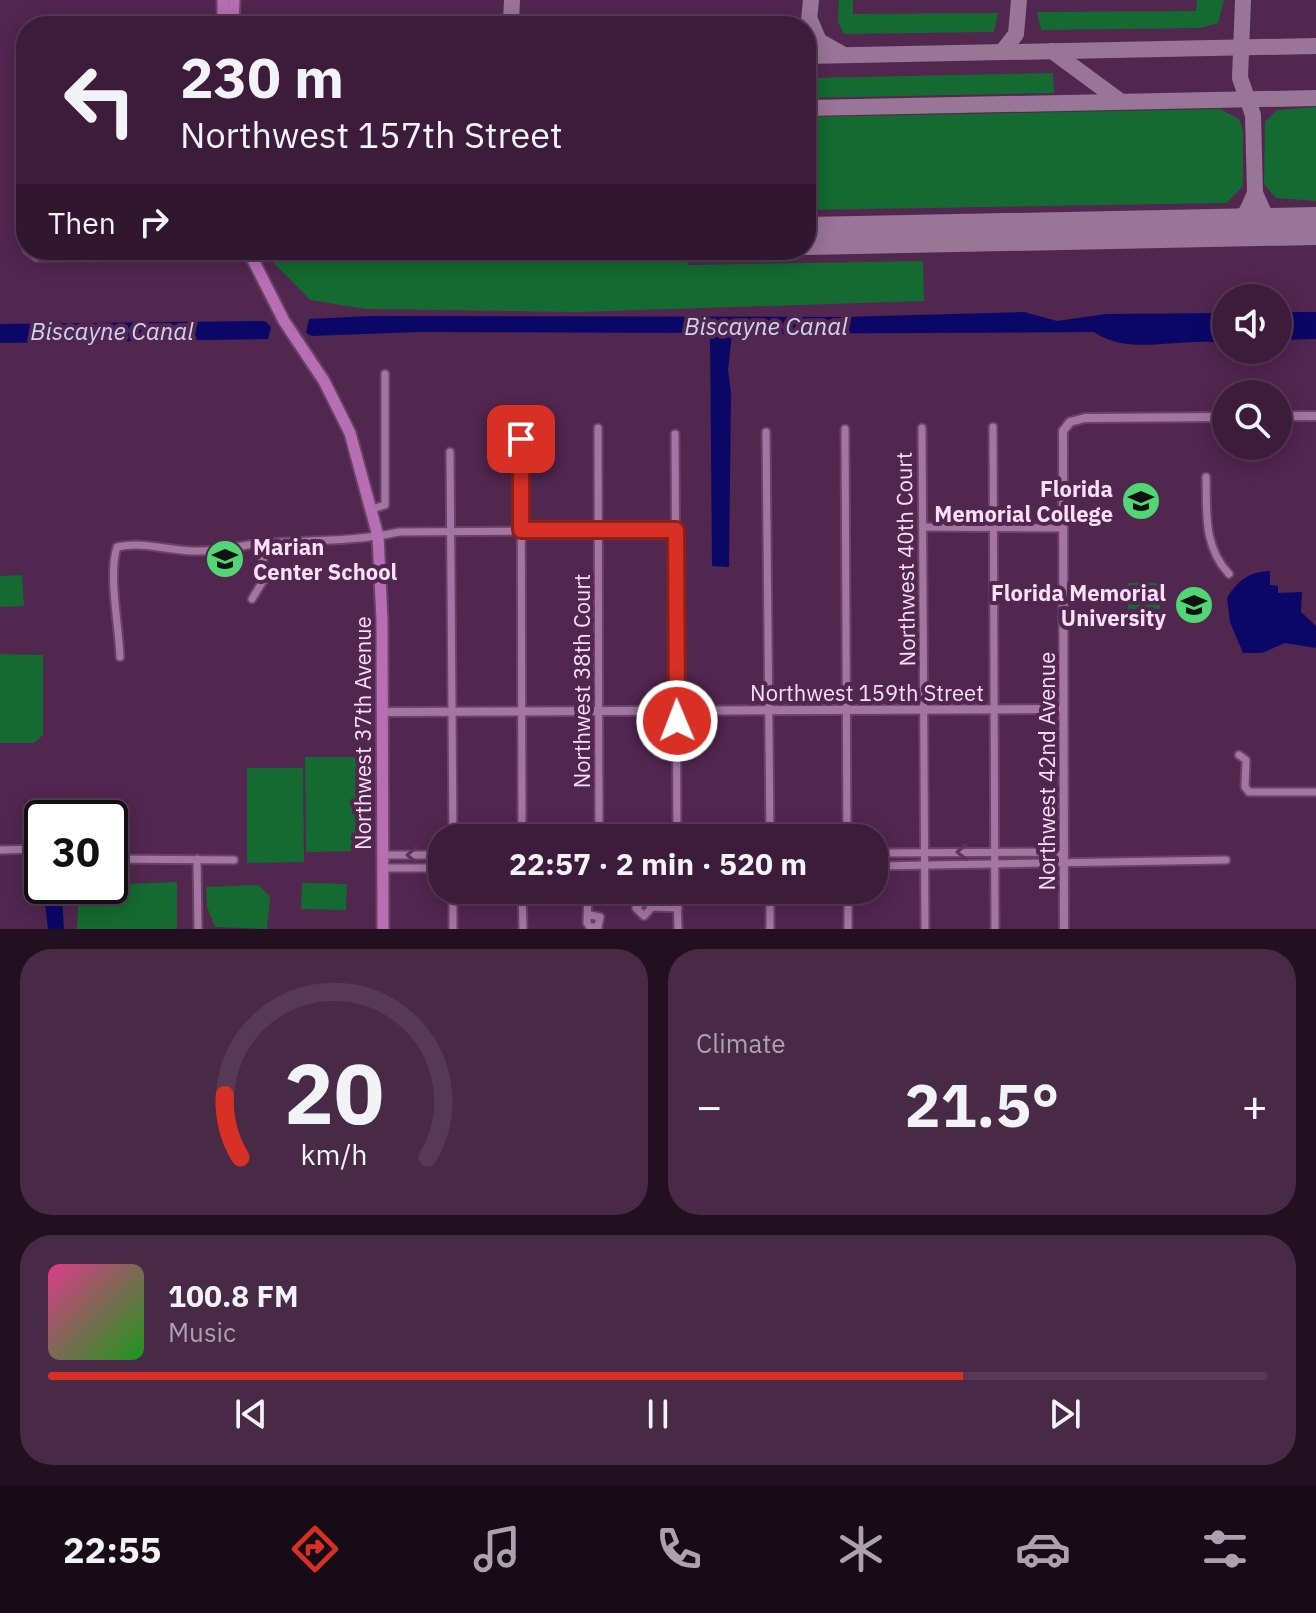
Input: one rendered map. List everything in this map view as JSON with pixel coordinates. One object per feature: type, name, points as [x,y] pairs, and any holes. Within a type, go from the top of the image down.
[{"type":"main road","name":"Northwest 37th Avenue","points":[[253,260],[284,321],[324,381],[350,433],[378,536],[383,929]]},
{"type":"street","points":[[372,509],[385,505],[385,374]]},
{"type":"street","points":[[1292,416],[1316,416]]},
{"type":"street","name":"Northwest 42nd Avenue","points":[[1064,929],[1062,437],[1070,422],[1085,418],[1212,417]]},
{"type":"street","points":[[993,427],[995,929]]},
{"type":"street","name":"Northwest 38th Court","points":[[598,428],[599,824]]},
{"type":"street","name":"Northwest 40th Court","points":[[922,428],[925,929]]},
{"type":"street","points":[[845,429],[847,824]]},
{"type":"street","points":[[766,432],[770,824]]},
{"type":"street","points":[[675,434],[677,824]]},
{"type":"street","points":[[521,439],[522,824]]},
{"type":"street","points":[[450,452],[453,824]]},
{"type":"street","points":[[1206,477],[1207,533],[1219,564],[1229,574]]},
{"type":"street","points":[[923,527],[1063,528]]},
{"type":"street","points":[[120,657],[119,610],[111,565],[117,547],[157,545],[193,552],[399,532],[676,530]]},
{"type":"street","points":[[252,599],[263,581],[263,543]]},
{"type":"street","name":"Northwest 159th Street","points":[[382,712],[1063,709]]},
{"type":"street","points":[[1239,755],[1246,760],[1245,787],[1249,792],[1316,792]]},
{"type":"street","points":[[0,850],[24,849]]},
{"type":"street","points":[[888,853],[1056,852],[1064,861]]},
{"type":"street","points":[[383,855],[428,855]]},
{"type":"street","points":[[128,859],[234,860]]},
{"type":"street","points":[[197,859],[198,929]]},
{"type":"street","points":[[888,866],[1226,860]]},
{"type":"street","points":[[383,868],[428,868]]},
{"type":"street","points":[[453,904],[453,929]]},
{"type":"street","points":[[522,904],[523,929]]},
{"type":"street","points":[[586,904],[590,915]]},
{"type":"street","points":[[678,904],[678,929]]},
{"type":"street","points":[[770,904],[770,929]]},
{"type":"street","points":[[848,904],[848,929]]},
{"type":"street","points":[[652,907],[678,908]]},
{"type":"green space","points":[[839,0],[853,0],[853,14],[998,13],[994,32],[844,34],[838,22]]},
{"type":"green space","points":[[1197,0],[1224,0],[1218,23],[1201,28],[1041,30],[1037,12],[1196,11]]},
{"type":"green space","points":[[1053,73],[1054,93],[816,98],[816,78]]},
{"type":"green space","points":[[1316,107],[1316,201],[1276,198],[1264,184],[1265,122],[1277,110]]},
{"type":"green space","points":[[1220,109],[1239,119],[1243,131],[1243,186],[1227,203],[816,210],[816,117]]},
{"type":"green space","points":[[273,260],[688,260],[688,265],[923,261],[924,301],[578,312],[365,309],[310,300]]},
{"type":"green space","points":[[22,575],[24,606],[0,607],[0,576]]},
{"type":"green space","points":[[1128,583],[1160,583],[1160,609],[1128,609]]},
{"type":"green space","points":[[0,654],[43,655],[43,735],[34,743],[0,743]]},
{"type":"green space","points":[[305,757],[362,757],[363,851],[306,852]]},
{"type":"green space","points":[[247,768],[303,768],[304,862],[247,863]]},
{"type":"green space","points":[[177,882],[177,929],[77,929],[78,904],[128,904],[128,884]]},
{"type":"green space","points":[[302,883],[347,884],[346,910],[301,909]]},
{"type":"green space","points":[[259,885],[270,897],[267,929],[215,927],[207,907],[206,887]]},
{"type":"water","name":"Biscayne Canal","points":[[1024,312],[1057,321],[1106,314],[1212,313],[1212,342],[1124,344],[1094,332],[732,334],[728,370],[731,393],[729,567],[712,566],[710,333],[417,332],[312,336],[306,333],[309,319],[371,316],[842,317]]},
{"type":"water","points":[[1292,312],[1316,312],[1316,339],[1292,340]]},
{"type":"water","name":"Biscayne Canal","points":[[265,321],[271,327],[268,339],[0,343],[0,324]]},
{"type":"water","points":[[1270,571],[1270,585],[1278,586],[1278,593],[1302,592],[1301,612],[1316,626],[1316,648],[1285,643],[1262,653],[1243,653],[1230,622],[1227,598],[1245,578]]},
{"type":"water","points":[[45,904],[62,904],[64,929],[48,929]]},
{"type":"taxiway","points":[[511,16],[512,0]]},
{"type":"taxiway","points":[[809,16],[811,0]]},
{"type":"taxiway","points":[[1002,52],[1016,34],[1019,0]]},
{"type":"taxiway","points":[[1222,228],[1246,213],[1255,193],[1253,115],[1240,78],[1243,0]]},
{"type":"taxiway","points":[[816,34],[819,41],[842,54]]},
{"type":"taxiway","points":[[816,56],[1316,46]]},
{"type":"taxiway","points":[[1052,51],[1120,101]]},
{"type":"taxiway","points":[[816,108],[1316,98]]},
{"type":"taxiway","points":[[1255,193],[1264,213],[1285,227]]},
{"type":"runway","points":[[816,236],[1316,226]]},
{"type":"place","name":"Florida Memorial College","points":[[1141,501]]},
{"type":"place","name":"Marian Center School","points":[[225,559]]},
{"type":"place","name":"Florida Memorial University","points":[[1194,605]]},
{"type":"route","points":[[521,439],[521,530],[676,530],[677,721]]}]
